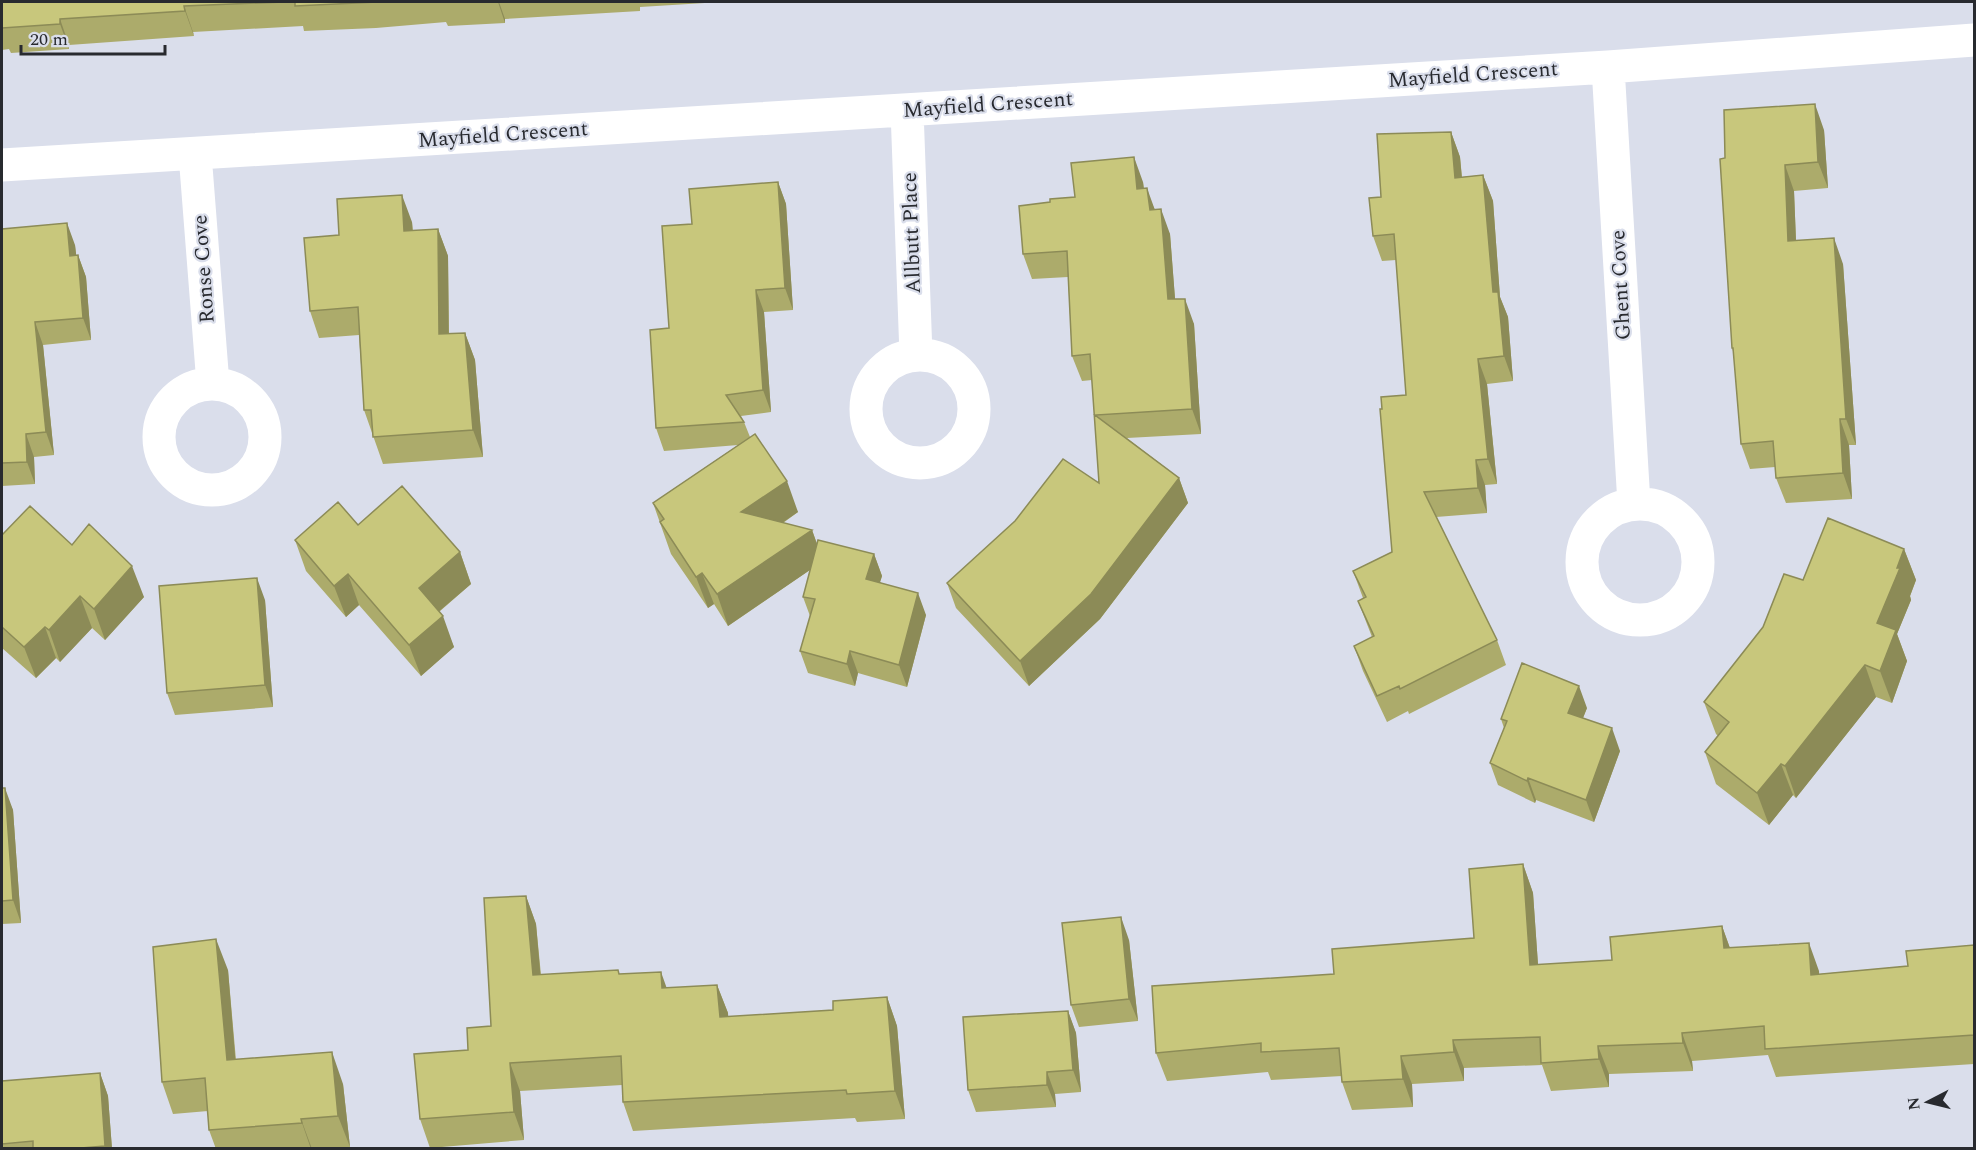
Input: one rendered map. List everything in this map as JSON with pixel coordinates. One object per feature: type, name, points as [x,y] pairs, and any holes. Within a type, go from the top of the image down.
[{"type":"street","name":"Mayfield Crescent","points":[[2,165],[1608,67],[1974,40]]},
{"type":"street","name":"Ghent Cove","points":[[1608,67],[1634,504]]},
{"type":"street","name":"Allbutt Place","points":[[907,110],[916,355]]},
{"type":"street","name":"Ronse Cove","points":[[195,154],[213,384]]},
{"type":"building","points":[[2,2],[284,2],[184,6],[185,11],[60,19],[60,24],[2,28]]},
{"type":"building","points":[[295,2],[377,2],[295,6]]},
{"type":"building","points":[[1815,104],[1818,162],[1785,165],[1788,241],[1834,238],[1846,419],[1840,419],[1843,473],[1776,478],[1773,441],[1741,444],[1732,348],[1720,159],[1725,158],[1724,110]]},
{"type":"building","points":[[1451,132],[1455,178],[1483,175],[1493,292],[1498,292],[1504,356],[1478,359],[1488,459],[1476,460],[1478,488],[1424,492],[1497,640],[1400,689],[1399,686],[1377,696],[1354,646],[1374,636],[1358,601],[1366,597],[1353,571],[1392,552],[1380,409],[1382,409],[1381,397],[1406,395],[1394,234],[1373,236],[1369,198],[1381,197],[1377,134]]},
{"type":"building","points":[[1134,157],[1137,189],[1147,188],[1150,210],[1161,209],[1168,299],[1185,299],[1192,409],[1095,415],[1179,478],[1091,594],[1020,661],[947,583],[1015,521],[1063,459],[1099,483],[1090,354],[1072,356],[1067,251],[1023,254],[1019,206],[1050,202],[1050,199],[1075,197],[1071,163]]},
{"type":"building","points":[[778,182],[785,288],[756,290],[763,390],[726,395],[744,422],[656,428],[650,330],[669,328],[662,226],[692,224],[689,189]]},
{"type":"building","points":[[402,195],[404,231],[438,229],[439,334],[465,333],[473,430],[373,437],[371,410],[364,410],[358,307],[310,311],[304,238],[339,235],[337,199]]},
{"type":"building","points":[[67,223],[70,256],[78,255],[83,318],[35,322],[46,432],[26,434],[27,462],[2,463],[2,229]]},
{"type":"building","points":[[755,434],[787,481],[741,512],[812,530],[717,594],[702,573],[696,577],[660,522],[664,519],[653,503]]},
{"type":"building","points":[[402,486],[460,552],[419,588],[443,616],[409,645],[348,574],[334,586],[295,540],[338,502],[358,525]]},
{"type":"building","points":[[30,506],[72,545],[89,524],[132,566],[94,609],[80,596],[49,630],[45,627],[24,647],[2,627],[2,535]]},
{"type":"building","points":[[1828,518],[1904,549],[1897,568],[1900,568],[1877,623],[1896,630],[1880,671],[1865,665],[1785,766],[1781,764],[1757,793],[1705,752],[1729,722],[1704,702],[1763,627],[1784,574],[1803,580]]},
{"type":"building","points":[[818,540],[874,554],[866,579],[918,593],[899,665],[850,651],[847,664],[800,651],[815,599],[803,597]]},
{"type":"building","points":[[257,578],[265,685],[167,693],[159,586]]},
{"type":"building","points":[[1522,663],[1579,686],[1568,713],[1612,728],[1586,800],[1528,778],[1527,781],[1490,763],[1507,721],[1501,719]]},
{"type":"building","points":[[2,788],[5,788],[13,900],[2,901]]},
{"type":"building","points":[[1523,864],[1530,965],[1612,960],[1610,937],[1722,926],[1724,948],[1809,943],[1811,975],[1908,966],[1906,951],[1974,945],[1974,1035],[1765,1049],[1764,1026],[1682,1033],[1683,1043],[1598,1046],[1599,1059],[1541,1063],[1540,1037],[1453,1040],[1454,1052],[1401,1056],[1403,1079],[1342,1082],[1339,1048],[1261,1052],[1261,1043],[1156,1053],[1152,986],[1334,974],[1332,949],[1474,938],[1469,869]]},
{"type":"building","points":[[526,896],[533,975],[618,970],[619,974],[661,972],[662,988],[717,985],[720,1017],[833,1010],[833,1001],[887,997],[895,1091],[847,1094],[846,1090],[623,1102],[621,1056],[510,1063],[514,1112],[420,1119],[414,1054],[468,1050],[467,1028],[491,1026],[484,898]]},
{"type":"building","points":[[1121,917],[1129,999],[1071,1005],[1062,923]]},
{"type":"building","points":[[216,939],[227,1060],[332,1052],[338,1116],[301,1119],[302,1123],[209,1130],[205,1078],[162,1082],[153,947]]},
{"type":"building","points":[[1068,1011],[1073,1070],[1047,1072],[1047,1085],[968,1090],[963,1017]]},
{"type":"building","points":[[100,1073],[105,1146],[33,1149],[33,1141],[2,1144],[2,1081]]}]
